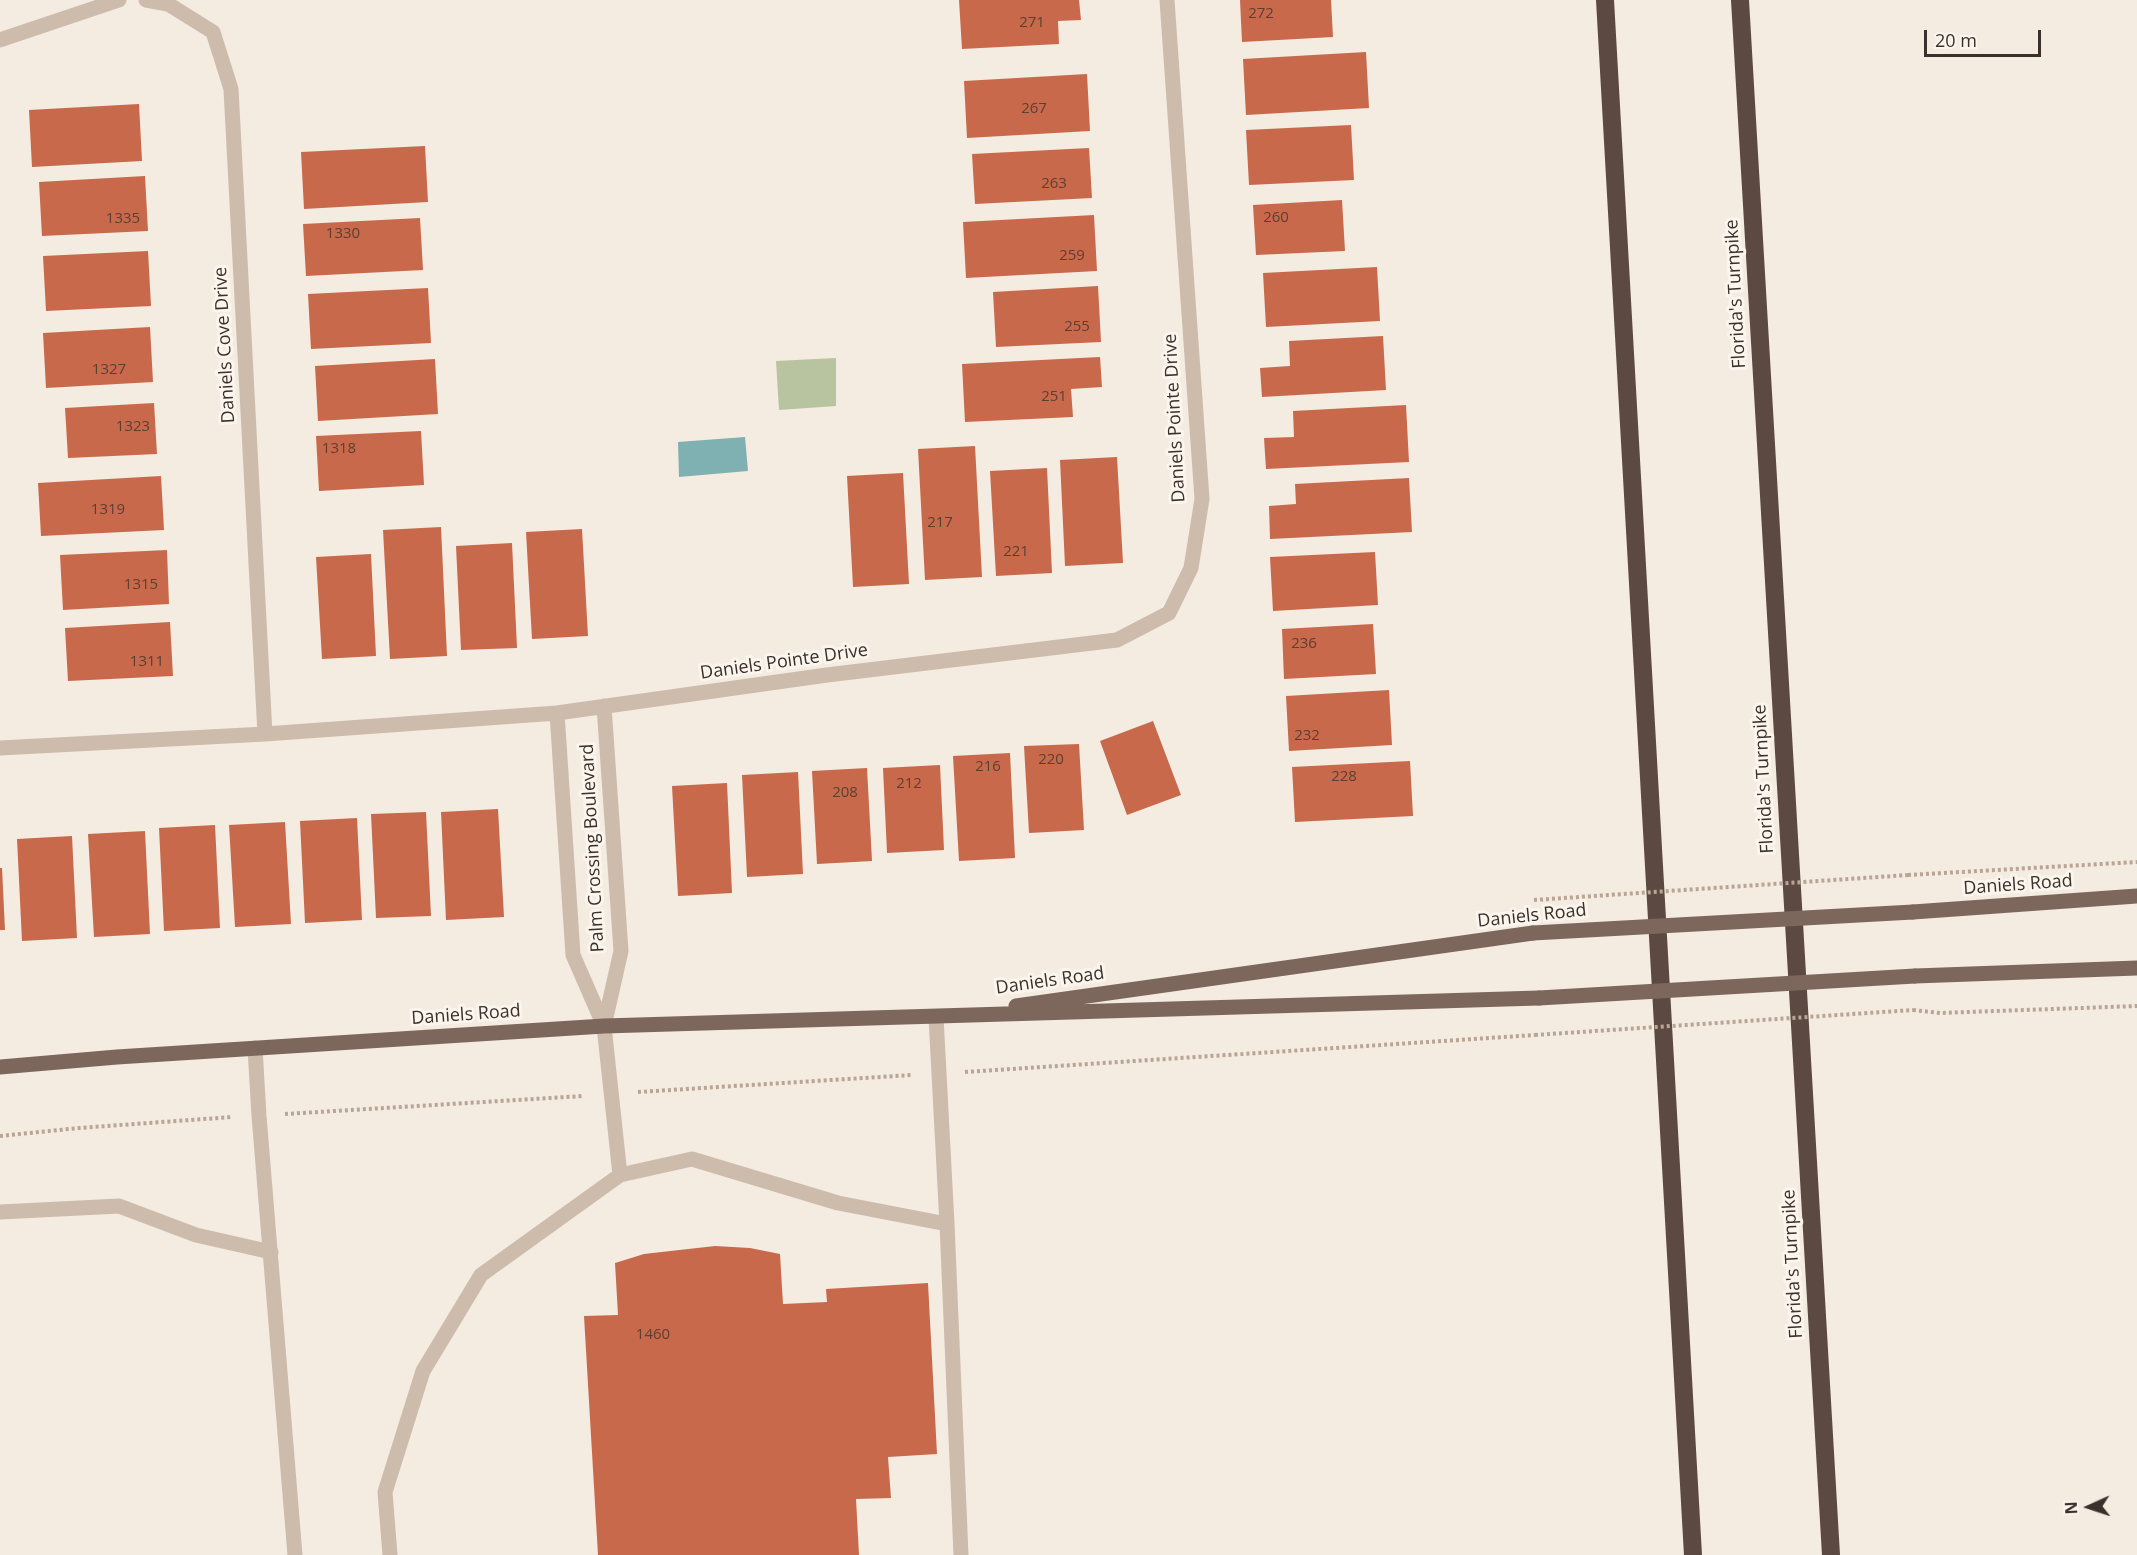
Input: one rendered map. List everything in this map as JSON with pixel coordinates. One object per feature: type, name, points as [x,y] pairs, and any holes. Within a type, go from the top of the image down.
[{"type":"highway","points":[[1605,0],[1693,1555]]},
{"type":"highway","name":"Florida's Turnpike","points":[[1740,0],[1831,1555]]},
{"type":"main road","name":"Daniels Road","points":[[936,1017],[1533,933],[1913,912],[2137,896]]},
{"type":"main road","name":"Daniels Road","points":[[0,1067],[117,1057],[604,1026],[1539,998],[1915,976],[2137,968]]},
{"type":"street","points":[[0,40],[119,0]]},
{"type":"street","name":"Daniels Cove Drive","points":[[146,0],[168,4],[213,32],[231,89],[265,734]]},
{"type":"street","name":"Daniels Pointe Drive","points":[[604,706],[827,675],[1117,640],[1169,613],[1191,568],[1202,499],[1167,0]]},
{"type":"street","points":[[0,748],[265,734],[557,713],[604,706]]},
{"type":"street","name":"Palm Crossing Boulevard","points":[[604,706],[621,951],[604,1026]]},
{"type":"street","name":"Palm Crossing Boulevard","points":[[557,713],[573,955],[604,1026]]},
{"type":"street","points":[[936,1017],[961,1555]]},
{"type":"street","points":[[604,1026],[621,1175]]},
{"type":"street","points":[[255,1048],[295,1555]]},
{"type":"street","points":[[390,1555],[385,1492],[423,1371],[469,1294],[481,1275],[621,1175],[692,1159],[838,1203],[947,1224]]},
{"type":"street","points":[[0,1212],[119,1206],[196,1235],[271,1252]]},
{"type":"path","points":[[1534,900],[2137,862]]},
{"type":"path","points":[[0,1136],[79,1128],[259,1116],[1913,1010],[1940,1013],[2137,1006]]},
{"type":"green space","points":[[836,358],[836,406],[779,410],[776,361]]},
{"type":"water","points":[[745,437],[748,471],[679,477],[678,442]]},
{"type":"building","points":[[959,0],[1079,0],[1081,20],[1058,21],[1059,44],[962,49]]},
{"type":"building","points":[[1240,0],[1331,0],[1333,37],[1242,42]]},
{"type":"building","points":[[1366,52],[1369,108],[1246,115],[1243,59]]},
{"type":"building","points":[[1087,74],[1090,131],[967,138],[964,81]]},
{"type":"building","points":[[139,104],[142,161],[32,167],[29,110]]},
{"type":"building","points":[[1351,125],[1354,180],[1249,185],[1246,130]]},
{"type":"building","points":[[425,146],[428,202],[304,209],[301,152]]},
{"type":"building","points":[[1089,148],[1092,198],[975,204],[972,154]]},
{"type":"building","points":[[145,176],[148,231],[42,236],[39,182]]},
{"type":"building","points":[[1342,200],[1345,251],[1256,255],[1253,205]]},
{"type":"building","points":[[1094,215],[1097,271],[966,278],[963,222]]},
{"type":"building","points":[[420,218],[423,270],[306,276],[303,224]]},
{"type":"building","points":[[148,251],[151,306],[46,311],[43,256]]},
{"type":"building","points":[[1377,267],[1380,321],[1266,327],[1263,273]]},
{"type":"building","points":[[1098,286],[1101,342],[996,347],[993,292]]},
{"type":"building","points":[[428,288],[431,343],[311,349],[308,294]]},
{"type":"building","points":[[150,327],[153,382],[46,388],[43,333]]},
{"type":"building","points":[[1383,336],[1386,390],[1262,397],[1260,368],[1290,366],[1289,341]]},
{"type":"building","points":[[1100,357],[1102,387],[1071,389],[1073,417],[965,422],[962,364]]},
{"type":"building","points":[[435,359],[438,414],[318,421],[315,366]]},
{"type":"building","points":[[154,403],[157,454],[68,458],[65,408]]},
{"type":"building","points":[[1406,405],[1409,462],[1266,469],[1264,438],[1294,437],[1293,411]]},
{"type":"building","points":[[421,431],[424,485],[319,491],[316,436]]},
{"type":"building","points":[[975,446],[982,577],[925,580],[918,449]]},
{"type":"building","points":[[1117,457],[1123,563],[1065,566],[1060,460]]},
{"type":"building","points":[[1047,468],[1052,573],[996,576],[990,471]]},
{"type":"building","points":[[903,473],[909,584],[853,587],[847,476]]},
{"type":"building","points":[[161,476],[164,530],[41,536],[38,483]]},
{"type":"building","points":[[1409,478],[1412,532],[1270,539],[1269,506],[1296,504],[1295,484]]},
{"type":"building","points":[[441,527],[447,656],[390,659],[383,530]]},
{"type":"building","points":[[582,529],[588,636],[532,639],[526,532]]},
{"type":"building","points":[[512,543],[517,648],[461,650],[456,546]]},
{"type":"building","points":[[167,550],[169,604],[63,610],[60,555]]},
{"type":"building","points":[[1375,552],[1378,605],[1273,611],[1270,557]]},
{"type":"building","points":[[371,554],[376,656],[322,659],[316,557]]},
{"type":"building","points":[[170,622],[173,676],[68,681],[65,628]]},
{"type":"building","points":[[1373,624],[1376,674],[1284,679],[1282,629]]},
{"type":"building","points":[[1389,690],[1392,745],[1289,751],[1286,696]]},
{"type":"building","points":[[1153,721],[1181,795],[1127,815],[1100,741]]},
{"type":"building","points":[[1079,744],[1084,830],[1029,833],[1024,746]]},
{"type":"building","points":[[1010,753],[1015,858],[959,861],[953,756]]},
{"type":"building","points":[[1410,761],[1413,816],[1295,822],[1292,767]]},
{"type":"building","points":[[940,765],[944,850],[887,853],[883,768]]},
{"type":"building","points":[[867,768],[872,861],[817,864],[812,771]]},
{"type":"building","points":[[798,772],[803,874],[747,877],[742,775]]},
{"type":"building","points":[[727,783],[732,893],[678,896],[672,786]]},
{"type":"building","points":[[498,809],[504,917],[446,920],[441,812]]},
{"type":"building","points":[[426,812],[431,916],[376,918],[371,814]]},
{"type":"building","points":[[357,818],[362,920],[305,923],[300,821]]},
{"type":"building","points":[[285,822],[291,924],[235,927],[229,825]]},
{"type":"building","points":[[215,825],[220,928],[164,931],[159,828]]},
{"type":"building","points":[[145,831],[150,934],[94,937],[88,834]]},
{"type":"building","points":[[72,836],[77,938],[22,941],[17,839]]},
{"type":"building","points":[[0,868],[2,868],[5,930],[0,930]]},
{"type":"building","points":[[715,1246],[750,1248],[780,1254],[783,1304],[827,1302],[826,1289],[928,1283],[937,1454],[888,1457],[891,1498],[856,1499],[859,1555],[598,1555],[584,1316],[618,1315],[615,1263],[644,1254]]}]
